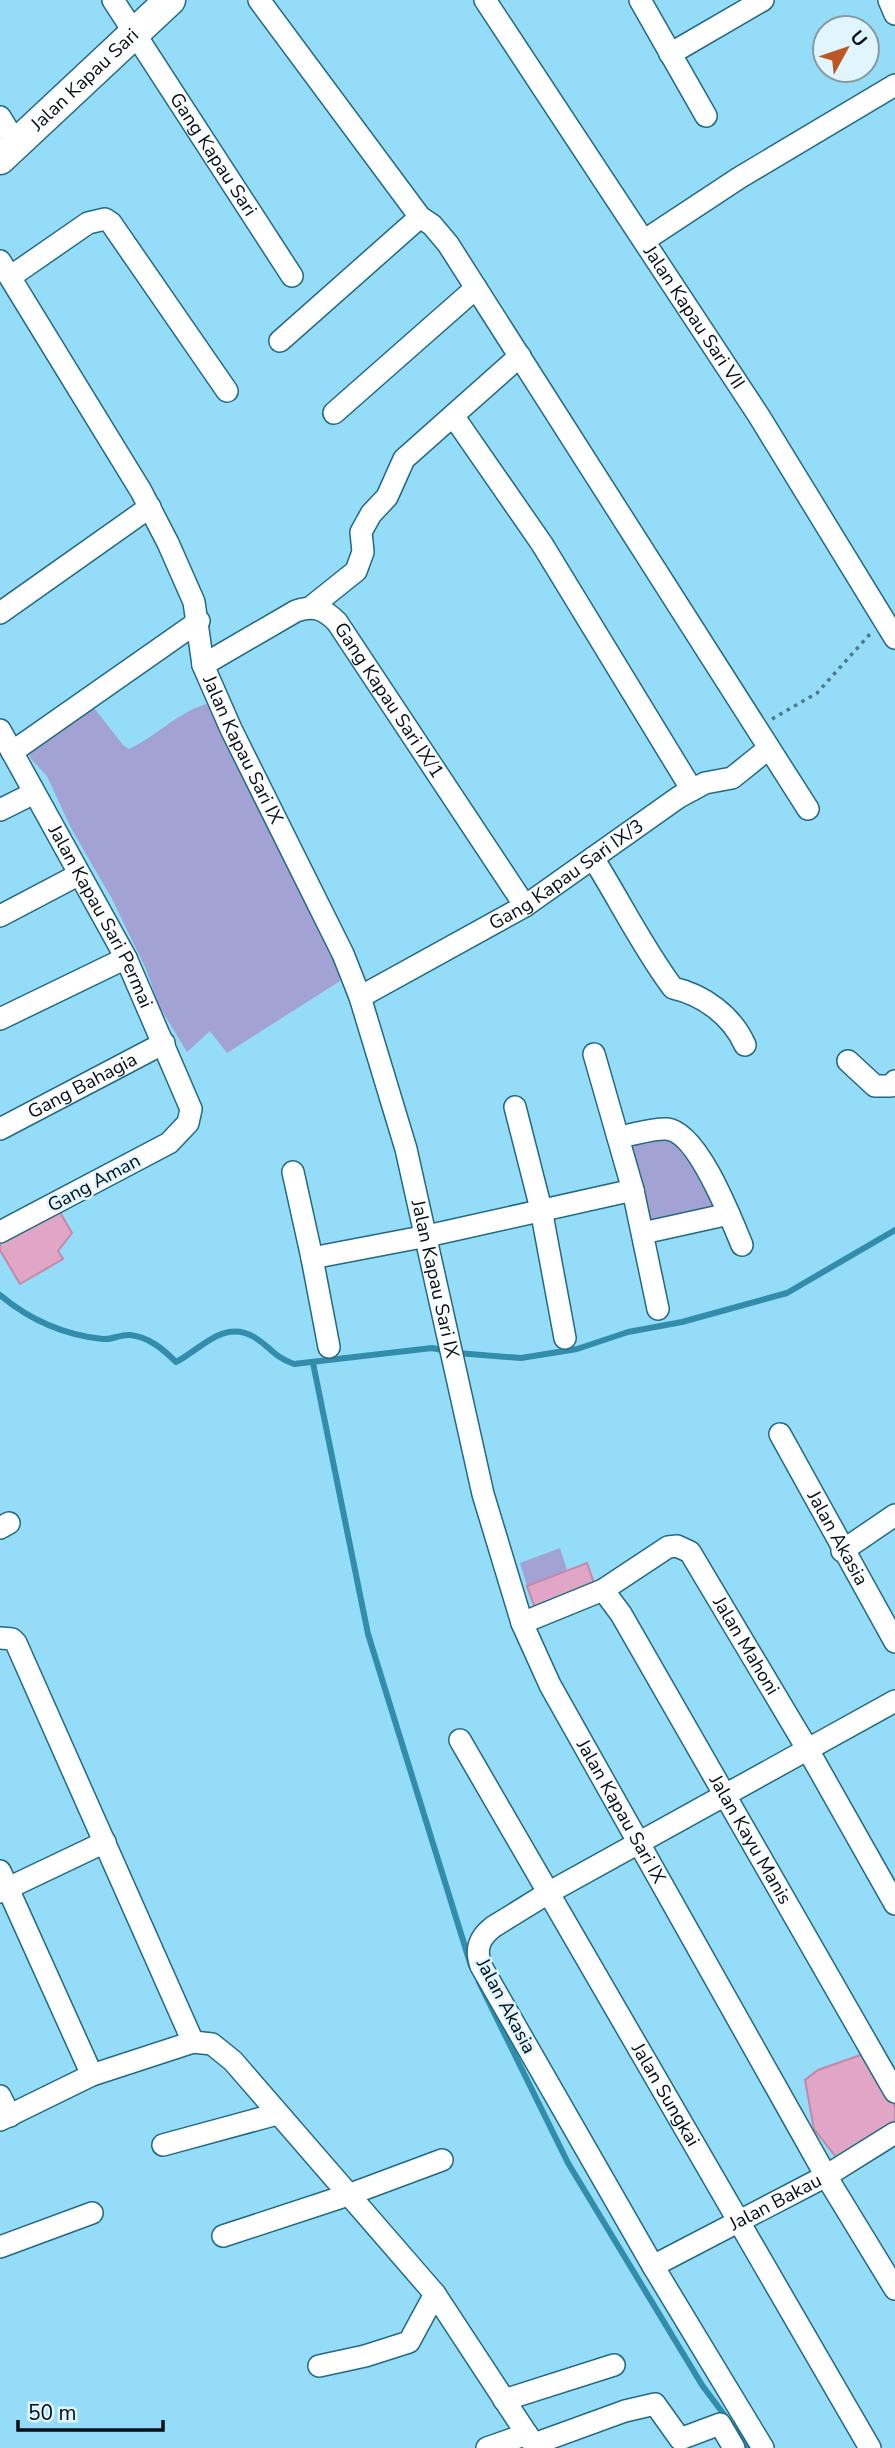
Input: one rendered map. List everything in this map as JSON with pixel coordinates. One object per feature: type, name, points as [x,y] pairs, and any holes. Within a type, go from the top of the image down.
[{"type":"main road","name":"Jalan Kapau Sari","points":[[8,152],[170,0]]},
{"type":"street","name":"Gang Kapau Sari","points":[[113,0],[292,276]]},
{"type":"street","points":[[258,0],[420,217],[432,225],[448,244],[807,809]]},
{"type":"street","name":"Jalan Kapau Sari VII","points":[[485,0],[759,416],[891,632]]},
{"type":"street","points":[[640,0],[706,116]]},
{"type":"street","points":[[670,54],[763,0]]},
{"type":"street","points":[[889,0],[895,14]]},
{"type":"street","points":[[645,240],[739,178],[895,85]]},
{"type":"street","points":[[0,117],[8,152]]},
{"type":"street","points":[[280,341],[420,217]]},
{"type":"street","points":[[5,269],[88,223],[105,219],[227,391]]},
{"type":"street","name":"Jalan Kapau Sari IX","points":[[5,269],[150,507],[181,570],[199,621],[203,665],[231,729],[342,954],[360,997],[406,1149],[483,1494],[522,1623],[550,1685],[826,2176],[895,2289]]},
{"type":"street","points":[[334,413],[476,288]]},
{"type":"street","points":[[203,665],[279,620],[311,607],[356,571],[363,552],[361,532],[371,514],[387,497],[404,459],[520,356]]},
{"type":"street","points":[[454,416],[542,544],[692,790]]},
{"type":"street","points":[[0,613],[150,507]]},
{"type":"street","name":"Gang Kapau Sari IX/1","points":[[311,607],[327,612],[337,622],[525,906]]},
{"type":"street","points":[[12,752],[199,621]]},
{"type":"street","name":"Jalan Kapau Sari Permai","points":[[0,730],[126,958],[164,1043],[187,1119]]},
{"type":"street","name":"Gang Kapau Sari IX/3","points":[[360,997],[525,906],[692,790],[705,783],[732,778],[762,740]]},
{"type":"street","points":[[0,810],[34,793]]},
{"type":"street","points":[[593,858],[631,917],[656,966],[673,988],[694,995],[720,1012],[737,1028],[745,1045]]},
{"type":"street","points":[[0,916],[78,875]]},
{"type":"street","points":[[0,1019],[126,958]]},
{"type":"street","name":"Gang Bahagia","points":[[0,1129],[164,1043]]},
{"type":"street","points":[[594,1054],[633,1191],[658,1309]]},
{"type":"street","points":[[848,1061],[875,1086],[891,1086],[895,1081]]},
{"type":"street","points":[[514,1107],[541,1209],[565,1338]]},
{"type":"street","name":"Gang Aman","points":[[0,1232],[161,1147],[187,1119]]},
{"type":"street","points":[[618,1137],[667,1129],[686,1139],[729,1214],[742,1245]]},
{"type":"street","points":[[293,1172],[329,1347]]},
{"type":"street","points":[[312,1258],[633,1191]]},
{"type":"street","points":[[643,1233],[729,1214]]},
{"type":"street","name":"Jalan Akasia","points":[[780,1434],[842,1551],[895,1642]]},
{"type":"street","points":[[842,1551],[895,1516]]},
{"type":"street","name":"Jalan Mahoni","points":[[522,1623],[603,1590],[668,1547],[677,1546],[690,1552],[895,1903]]},
{"type":"street","name":"Jalan Kayu Manis","points":[[603,1590],[621,1614],[895,2092]]},
{"type":"street","points":[[0,1638],[12,1639],[16,1643],[192,2042]]},
{"type":"street","name":"Jalan Akasia","points":[[763,2448],[653,2266],[477,1956],[477,1948],[485,1934],[548,1893],[895,1700]]},
{"type":"street","name":"Jalan Sungkai","points":[[460,1740],[870,2448]]},
{"type":"street","points":[[92,2075],[3,1884],[106,1842]]},
{"type":"street","points":[[0,2096],[5,2118],[92,2075],[192,2042],[205,2041],[219,2048],[435,2294],[532,2442]]},
{"type":"street","points":[[163,2145],[277,2114]]},
{"type":"street","name":"Jalan Bakau","points":[[653,2266],[826,2176],[895,2133]]},
{"type":"street","points":[[223,2236],[348,2195],[442,2160]]},
{"type":"street","points":[[0,2247],[92,2213]]},
{"type":"street","points":[[319,2366],[365,2356],[409,2342],[435,2294]]},
{"type":"street","points":[[504,2400],[614,2365]]},
{"type":"street","points":[[487,2448],[532,2442],[625,2411],[655,2404],[680,2439],[720,2424],[734,2448]]},
{"type":"path","points":[[762,740],[780,713],[805,703],[817,693],[871,632],[891,632]]},
{"type":"shaded area","points":[[91,704],[129,749],[184,714],[206,704],[211,707],[219,730],[238,756],[335,958],[340,981],[227,1053],[210,1031],[187,1052],[159,1006],[146,969],[112,899],[71,828],[47,776],[31,759],[26,748]]},
{"type":"shaded area","points":[[667,1133],[685,1142],[718,1210],[651,1227],[622,1141]]},
{"type":"shaded area","points":[[560,1548],[567,1570],[527,1586],[520,1563]]},
{"type":"building","points":[[57,1207],[72,1233],[58,1251],[63,1259],[20,1284],[0,1250],[0,1241]]},
{"type":"building","points":[[587,1563],[595,1586],[535,1608],[527,1586]]},
{"type":"building","points":[[869,2052],[895,2107],[895,2124],[836,2157],[814,2129],[805,2080],[818,2070]]},
{"type":"waterway","points":[[457,1353],[521,1358],[577,1349],[628,1332],[682,1322],[787,1293],[895,1230]]},
{"type":"waterway","points":[[0,1295],[35,1319],[61,1330],[103,1339],[137,1336],[155,1344],[176,1362],[212,1338],[232,1332],[243,1332],[254,1337],[281,1358],[294,1364],[432,1348],[447,1351]]},
{"type":"waterway","points":[[313,1363],[368,1634],[471,1966]]},
{"type":"waterway","points":[[479,1982],[568,2163],[702,2385],[749,2448]]}]
